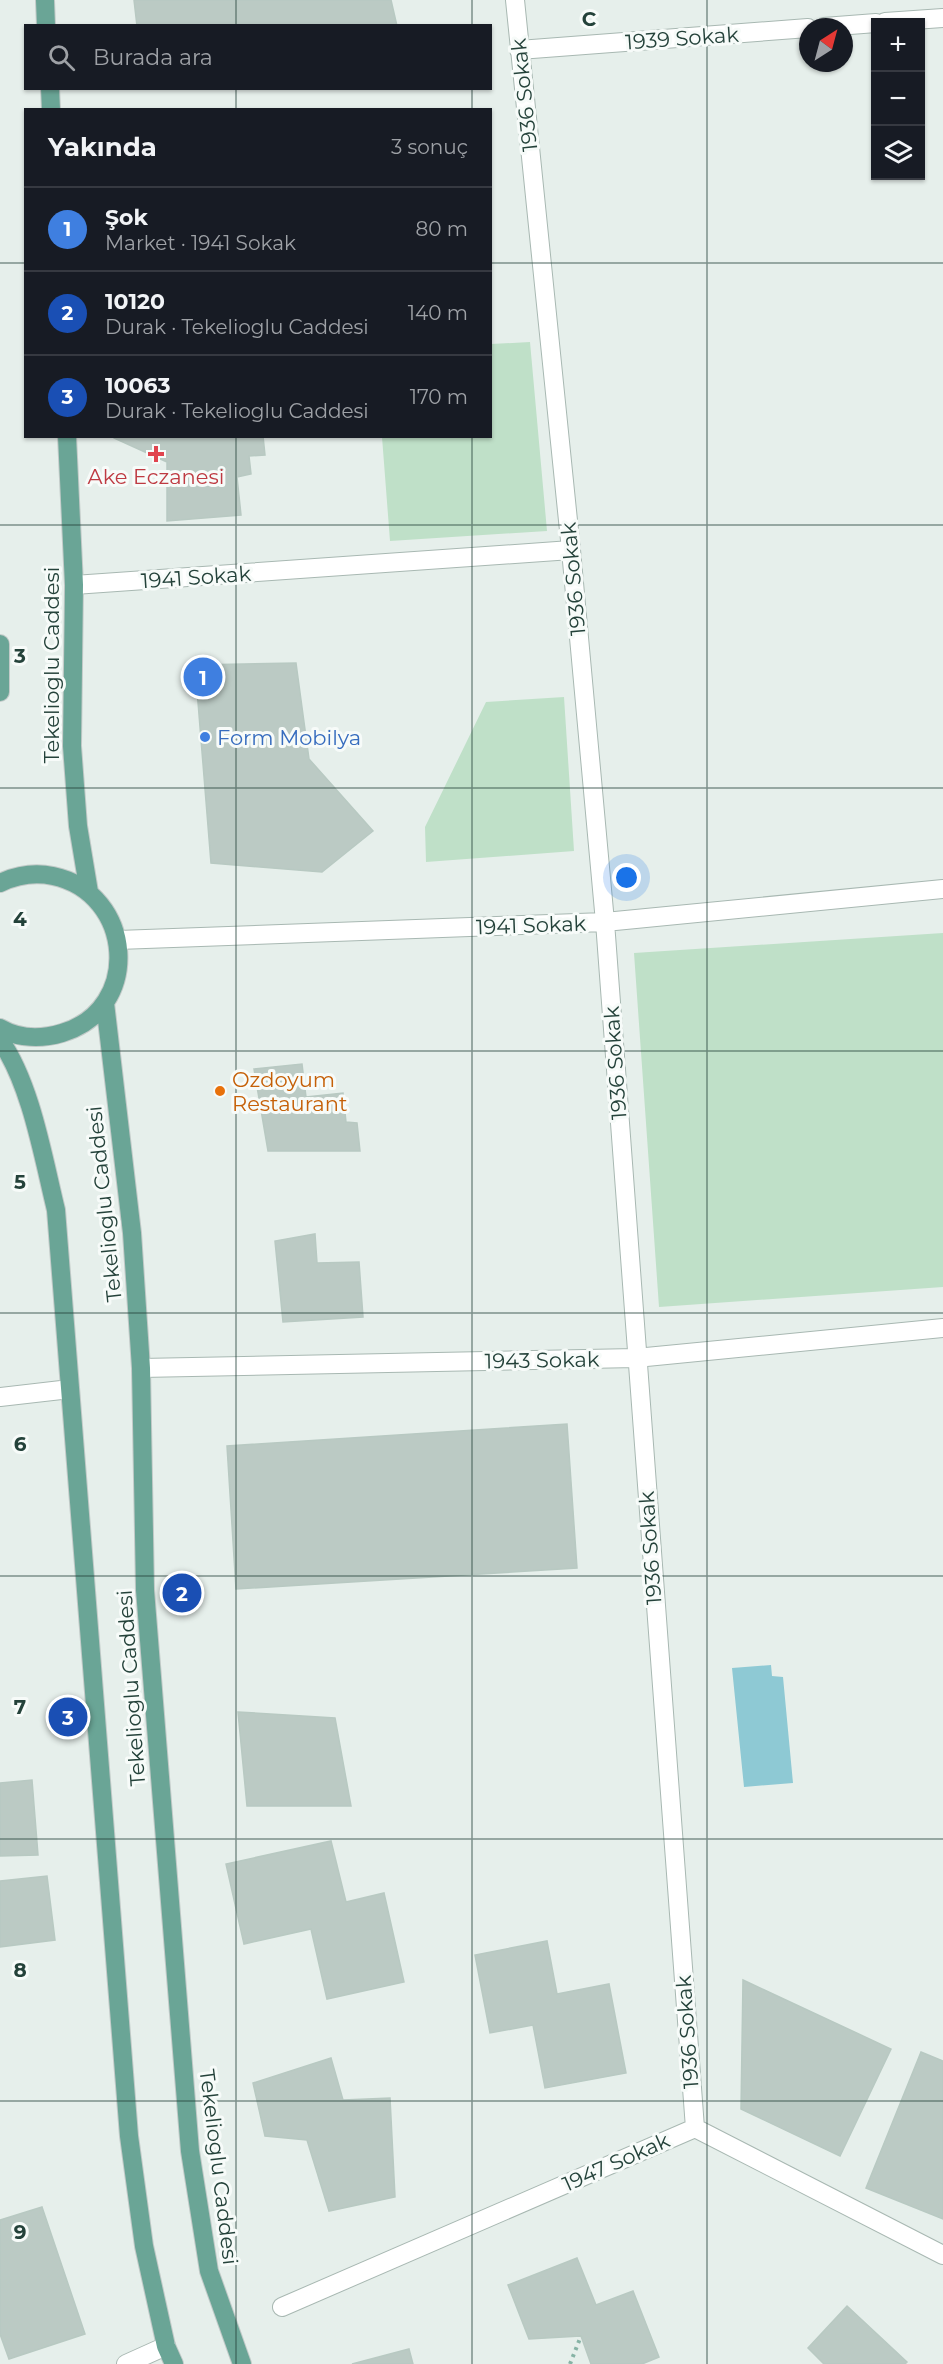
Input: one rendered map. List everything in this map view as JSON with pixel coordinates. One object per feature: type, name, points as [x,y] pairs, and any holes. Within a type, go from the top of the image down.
[{"type":"main road","points":[[45,0],[46,24]]},
{"type":"main road","points":[[50,90],[51,108]]},
{"type":"main road","name":"Tekelioglu Caddesi","points":[[67,438],[74,585],[72,746],[78,826],[89,892]]},
{"type":"main road","points":[[0,644],[0,692]]},
{"type":"main road","points":[[0,883],[13,876],[40,873],[66,879],[89,892],[102,905],[112,922],[118,940],[119,962],[115,984],[105,1003],[90,1019],[70,1030],[49,1036],[26,1037],[0,1028]]},
{"type":"main road","name":"Tekelioglu Caddesi","points":[[105,1003],[132,1233],[141,1368],[145,1590],[190,2151],[209,2271],[242,2364]]},
{"type":"main road","name":"Tekelioglu Caddesi","points":[[0,1040],[13,1058],[33,1120],[56,1210],[129,2136],[144,2246],[166,2346],[174,2364]]},
{"type":"street","name":"1936 Sokak","points":[[515,0],[571,550],[604,922],[695,2128]]},
{"type":"street","points":[[925,19],[943,18]]},
{"type":"street","points":[[853,25],[871,23]]},
{"type":"street","name":"1939 Sokak","points":[[519,50],[799,29]]},
{"type":"street","name":"1941 Sokak","points":[[74,585],[571,550]]},
{"type":"street","name":"1941 Sokak","points":[[118,940],[604,922],[943,889]]},
{"type":"street","name":"1943 Sokak","points":[[141,1368],[636,1358],[943,1328]]},
{"type":"street","points":[[0,1397],[70,1389]]},
{"type":"street","name":"1947 Sokak","points":[[282,2307],[695,2128],[943,2254]]},
{"type":"street","points":[[126,2364],[166,2346]]},
{"type":"path","points":[[570,2364],[581,2336]]},
{"type":"green space","points":[[530,342],[547,531],[390,541],[382,438],[492,438],[492,344]]},
{"type":"green space","points":[[564,697],[574,851],[426,862],[425,827],[486,702]]},
{"type":"green space","points":[[943,933],[943,1287],[659,1307],[634,953]]},
{"type":"water","points":[[771,1665],[772,1676],[783,1677],[793,1783],[744,1787],[732,1668]]},
{"type":"building","points":[[134,0],[391,0],[397,24],[137,24]]},
{"type":"building","points":[[114,438],[263,438],[265,455],[249,456],[251,474],[237,477],[241,515],[167,521],[167,462]]},
{"type":"building","points":[[296,663],[309,759],[373,831],[322,872],[211,863],[195,665]]},
{"type":"building","points":[[302,1064],[306,1097],[343,1093],[346,1122],[357,1123],[360,1151],[268,1151],[254,1069]]},
{"type":"building","points":[[315,1234],[317,1263],[359,1262],[363,1317],[283,1322],[275,1241]]},
{"type":"building","points":[[567,1424],[577,1568],[236,1589],[227,1446]]},
{"type":"building","points":[[238,1712],[335,1718],[351,1806],[247,1806]]},
{"type":"building","points":[[32,1780],[38,1855],[0,1856],[0,1783]]},
{"type":"building","points":[[331,1841],[346,1902],[384,1893],[404,1982],[327,1999],[311,1929],[244,1944],[226,1864]]},
{"type":"building","points":[[47,1876],[55,1940],[0,1947],[0,1881]]},
{"type":"building","points":[[547,1941],[557,1994],[609,1984],[626,2073],[545,2088],[533,2025],[490,2033],[475,1955]]},
{"type":"building","points":[[743,1980],[891,2049],[840,2156],[741,2109]]},
{"type":"building","points":[[921,2052],[943,2061],[943,2219],[866,2188]]},
{"type":"building","points":[[331,2058],[343,2100],[390,2098],[395,2197],[329,2211],[307,2140],[265,2136],[253,2083]]},
{"type":"building","points":[[42,2207],[85,2334],[9,2359],[0,2334],[0,2220]]},
{"type":"building","points":[[577,2258],[596,2305],[633,2291],[659,2357],[642,2364],[591,2364],[581,2336],[529,2339],[508,2285]]},
{"type":"building","points":[[847,2306],[907,2362],[905,2364],[824,2364],[808,2348]]},
{"type":"building","points":[[409,2349],[413,2364],[352,2364]]},
{"type":"place","name":"Ake Eczanesi","points":[[156,454]]},
{"type":"place","name":"Şok","points":[[203,677]]},
{"type":"place","name":"Form Mobilya","points":[[205,737]]},
{"type":"place","name":"Ozdoyum Restaurant","points":[[220,1091]]},
{"type":"place","name":"10120","points":[[182,1593]]},
{"type":"place","name":"10063","points":[[68,1717]]}]
